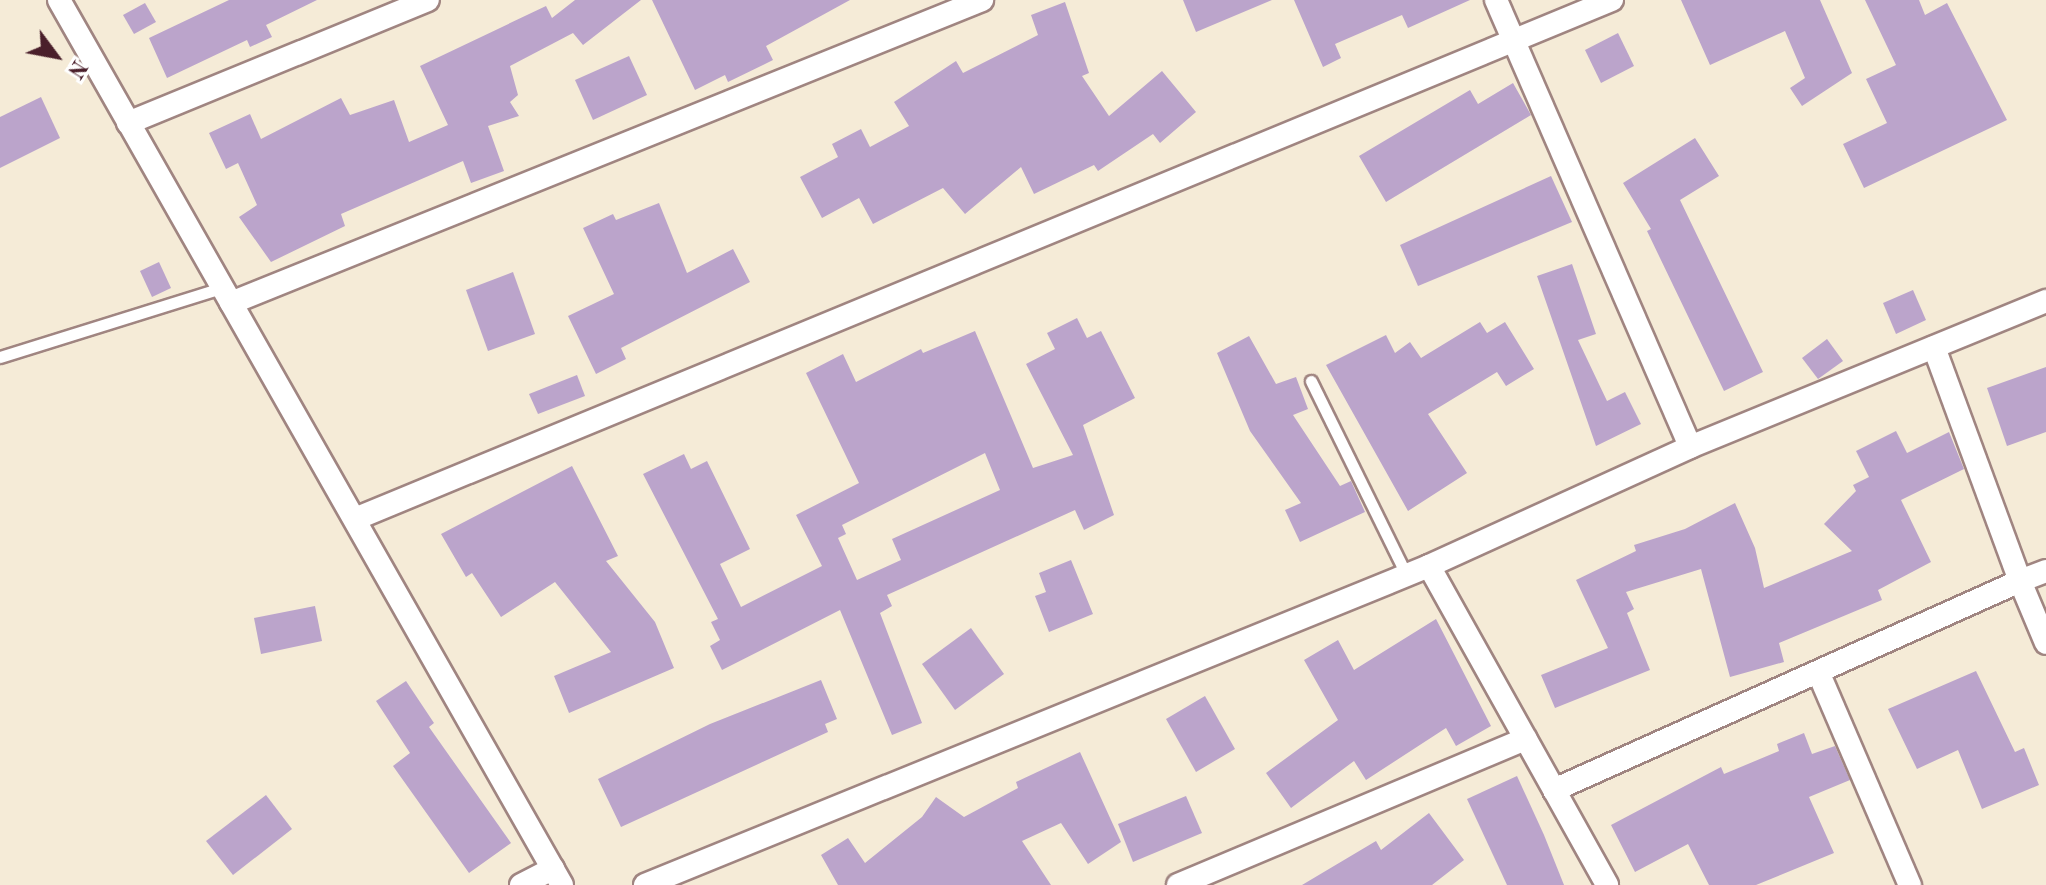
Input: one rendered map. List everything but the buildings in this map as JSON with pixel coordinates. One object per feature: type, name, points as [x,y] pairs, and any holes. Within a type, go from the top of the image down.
[{"type":"street","points":[[59,0],[557,877],[521,885]]},
{"type":"street","points":[[128,123],[428,0]]},
{"type":"street","points":[[226,296],[982,0]]},
{"type":"street","points":[[1496,0],[1690,447]]},
{"type":"street","points":[[355,519],[1612,0]]},
{"type":"street","points":[[645,885],[1429,566],[1690,447],[2046,301]]},
{"type":"street","points":[[1934,347],[2046,643]]},
{"type":"street","points":[[1429,566],[1607,885]]},
{"type":"street","points":[[1554,790],[2046,571]]},
{"type":"street","points":[[1819,674],[1910,885]]},
{"type":"street","points":[[1178,885],[1526,739]]},
{"type":"lane","points":[[0,357],[226,296]]},
{"type":"lane","points":[[1311,381],[1406,574]]}]
